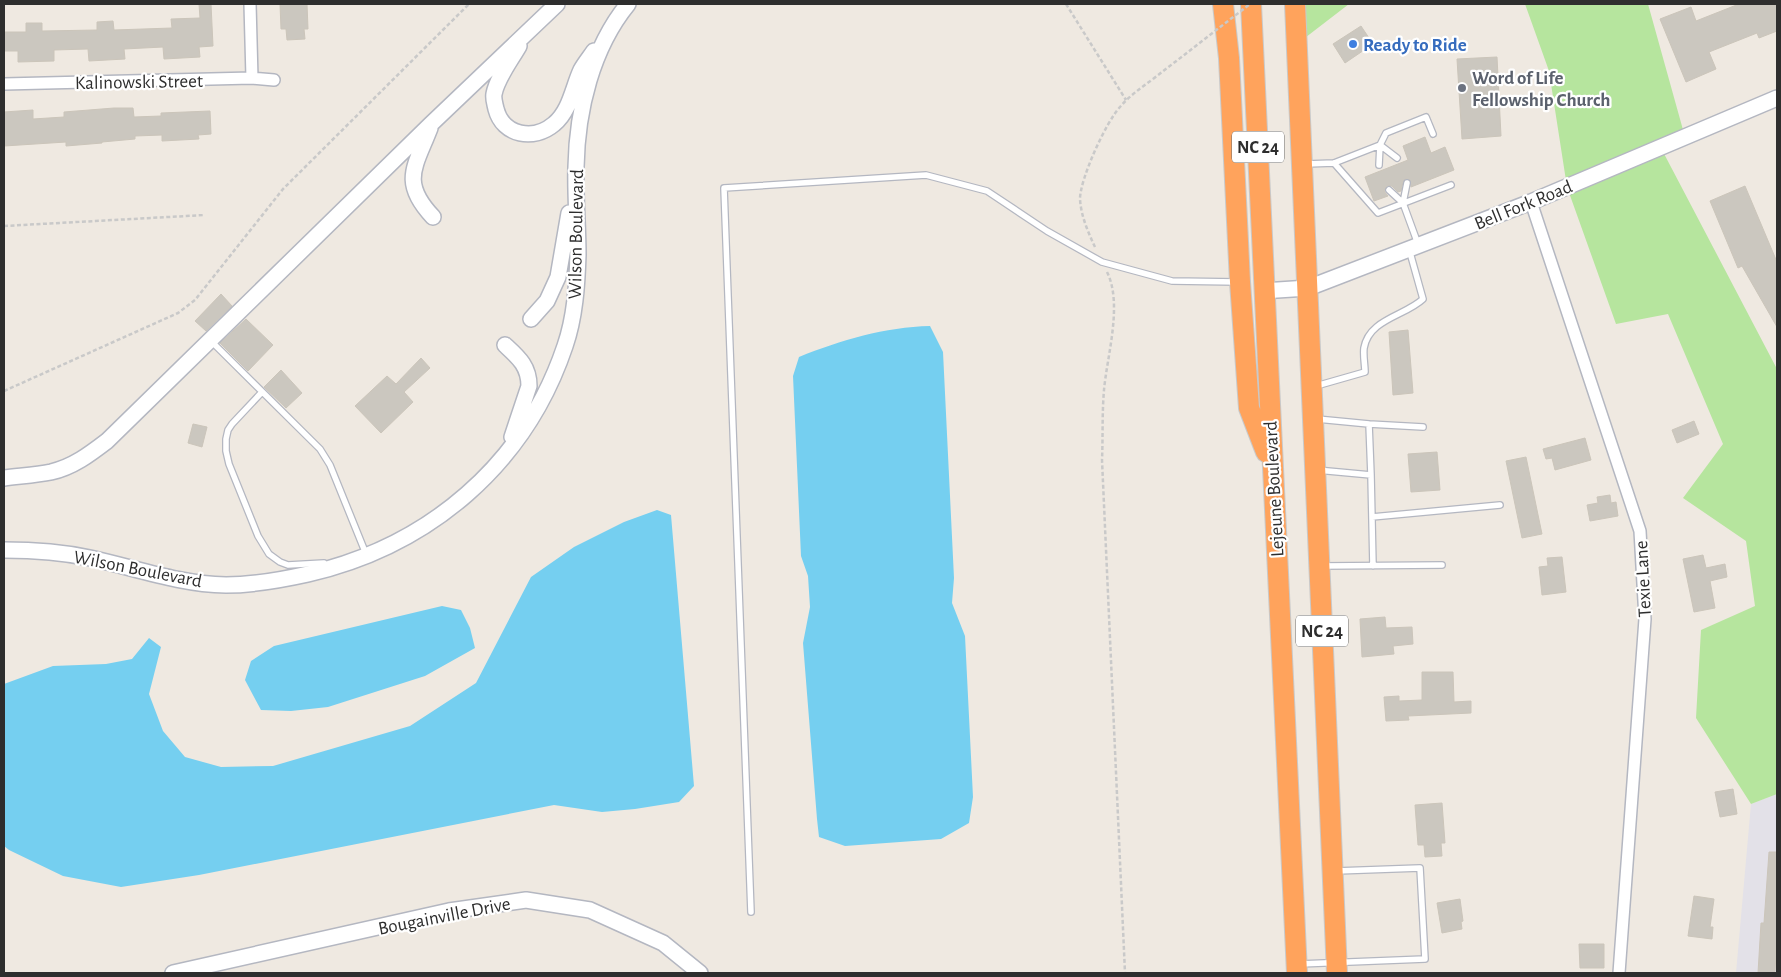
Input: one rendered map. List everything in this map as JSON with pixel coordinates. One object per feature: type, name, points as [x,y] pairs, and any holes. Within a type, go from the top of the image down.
[{"type":"highway","points":[[1222,4],[1229,58],[1240,282],[1249,408],[1272,467]]},
{"type":"highway","name":"Lejeune Boulevard","points":[[1251,4],[1297,969]]},
{"type":"highway","name":"NC 24","points":[[1294,4],[1308,288],[1336,968]]},
{"type":"main road","points":[[4,478],[51,472],[69,466],[87,456],[107,441],[431,124],[557,4]]},
{"type":"main road","name":"Wilson Boulevard","points":[[4,550],[62,553],[91,558],[171,579],[226,585],[281,580],[332,568],[367,556],[435,520],[457,503],[507,453],[535,412],[566,344],[577,283],[576,169],[580,120],[596,60],[611,28],[628,4]]},
{"type":"main road","points":[[527,32],[498,82],[494,94],[497,114],[502,122],[510,130],[518,134],[528,135],[546,129],[562,116],[582,68],[611,28]]},
{"type":"main road","name":"Bell Fork Road","points":[[1264,291],[1308,288],[1531,202],[1777,98]]},
{"type":"main road","points":[[431,124],[412,178],[416,195],[434,217]]},
{"type":"main road","points":[[531,319],[547,301],[558,277],[576,169]]},
{"type":"main road","points":[[506,344],[523,363],[529,378],[529,386],[507,453]]},
{"type":"main road","name":"Bougainville Drive","points":[[173,973],[449,911],[526,900],[590,910],[663,944],[700,973]]},
{"type":"street","points":[[250,4],[252,78]]},
{"type":"street","name":"Kalinowski Street","points":[[4,84],[252,78],[274,80]]},
{"type":"street","name":"Texie Lane","points":[[1531,202],[1640,531],[1646,619],[1619,973]]},
{"type":"lane","points":[[1379,165],[1380,145],[1386,133],[1426,117],[1433,134]]},
{"type":"lane","points":[[1302,164],[1334,163],[1380,145]]},
{"type":"lane","points":[[1380,145],[1397,158]]},
{"type":"lane","points":[[1334,163],[1378,213],[1451,185]]},
{"type":"lane","points":[[751,912],[724,188],[926,175],[987,192],[1047,231],[1102,262],[1172,282],[1240,282]]},
{"type":"lane","points":[[1312,388],[1365,372],[1364,348],[1370,334],[1385,320],[1418,304],[1423,299],[1414,247],[1403,203],[1407,183]]},
{"type":"lane","points":[[1389,190],[1403,203]]},
{"type":"lane","points":[[210,341],[314,442],[326,457],[367,556]]},
{"type":"lane","points":[[262,392],[232,424],[226,439],[229,464],[258,536],[269,554],[288,565],[352,562]]},
{"type":"lane","points":[[1313,419],[1423,427]]},
{"type":"lane","points":[[1369,424],[1373,566]]},
{"type":"lane","points":[[1315,470],[1371,475]]},
{"type":"lane","points":[[1372,517],[1500,505]]},
{"type":"lane","points":[[1320,566],[1442,565]]},
{"type":"lane","points":[[1297,969],[1336,968],[1425,959],[1420,868],[1333,871]]},
{"type":"path","points":[[4,391],[178,313],[194,300],[283,189],[469,4]]},
{"type":"path","points":[[1066,4],[1126,100]]},
{"type":"path","points":[[1125,973],[1102,460],[1104,392],[1115,304],[1112,282],[1086,228],[1080,198],[1091,156],[1118,109],[1126,100],[1251,4]]},
{"type":"path","points":[[4,226],[205,215]]},
{"type":"shaded area","points":[[1777,794],[1777,973],[1736,973],[1751,804]]},
{"type":"green space","points":[[1295,4],[1349,4],[1297,44]]},
{"type":"green space","points":[[1525,4],[1648,4],[1685,137],[1661,148],[1777,369],[1777,794],[1751,804],[1696,718],[1701,630],[1755,606],[1746,541],[1683,498],[1723,444],[1668,314],[1616,324],[1567,187],[1549,71]]},
{"type":"water","points":[[930,326],[943,352],[954,578],[952,603],[965,636],[973,797],[969,823],[941,839],[845,846],[819,837],[817,819],[803,643],[810,607],[808,576],[801,556],[793,376],[799,357],[815,351],[847,340],[880,332]]},
{"type":"water","points":[[657,510],[671,515],[694,786],[679,802],[602,812],[554,805],[199,875],[121,887],[63,876],[4,846],[4,684],[53,666],[106,664],[132,659],[149,638],[161,647],[149,694],[163,731],[185,757],[221,767],[273,766],[410,726],[476,683],[531,577],[574,547],[624,522]]},
{"type":"water","points":[[442,606],[461,610],[470,628],[475,648],[425,676],[328,707],[291,711],[261,710],[245,680],[251,661],[274,646]]},
{"type":"building","points":[[199,4],[211,4],[213,46],[199,47],[200,57],[164,59],[163,47],[124,49],[125,59],[89,61],[88,49],[54,50],[54,61],[18,62],[18,51],[4,51],[4,32],[26,32],[26,23],[42,23],[42,31],[97,30],[97,22],[113,21],[114,30],[172,28],[171,19],[200,18]]},
{"type":"building","points":[[280,4],[307,4],[308,29],[304,29],[305,39],[287,40],[286,29],[281,29]]},
{"type":"building","points":[[1739,4],[1777,4],[1777,31],[1759,38],[1757,33],[1709,52],[1716,69],[1686,82],[1660,19],[1691,7],[1696,21]]},
{"type":"building","name":"Ready to Ride","points":[[1361,26],[1373,44],[1345,63],[1333,44]]},
{"type":"building","points":[[1497,57],[1501,136],[1462,139],[1457,59]]},
{"type":"building","points":[[133,108],[134,117],[161,116],[161,113],[210,111],[211,134],[198,135],[199,139],[162,141],[162,135],[135,136],[135,139],[66,146],[66,142],[4,146],[4,112],[33,110],[33,119],[64,117],[64,112]]},
{"type":"building","points":[[1425,137],[1431,153],[1445,147],[1454,170],[1411,187],[1410,180],[1405,179],[1401,191],[1398,192],[1392,186],[1387,186],[1384,191],[1388,196],[1374,201],[1365,177],[1408,160],[1403,146]]},
{"type":"building","points":[[1745,186],[1777,262],[1777,327],[1742,266],[1738,268],[1710,201]]},
{"type":"building","points":[[221,294],[232,306],[206,331],[195,321]]},
{"type":"building","points":[[246,319],[273,345],[248,371],[220,343]]},
{"type":"building","points":[[1408,330],[1413,393],[1393,395],[1389,332]]},
{"type":"building","points":[[421,358],[430,368],[404,392],[413,402],[381,433],[355,406],[387,376],[396,384]]},
{"type":"building","points":[[281,370],[302,393],[286,408],[264,387]]},
{"type":"building","points":[[1694,421],[1699,434],[1677,443],[1672,430]]},
{"type":"building","points":[[193,424],[207,427],[202,447],[188,443]]},
{"type":"building","points":[[1585,438],[1591,460],[1555,470],[1552,458],[1546,459],[1543,449]]},
{"type":"building","points":[[1437,452],[1440,490],[1411,492],[1408,454]]},
{"type":"building","points":[[1526,457],[1542,534],[1522,538],[1506,461]]},
{"type":"building","points":[[1610,495],[1611,503],[1616,502],[1618,516],[1590,521],[1587,505],[1598,503],[1597,497]]},
{"type":"building","points":[[1703,555],[1706,568],[1725,564],[1727,577],[1710,581],[1715,608],[1694,612],[1683,559]]},
{"type":"building","points":[[1562,557],[1566,592],[1542,595],[1539,567],[1548,566],[1547,558]]},
{"type":"building","points":[[1385,617],[1386,628],[1412,627],[1413,644],[1393,646],[1394,654],[1362,657],[1360,619]]},
{"type":"building","points":[[1422,672],[1453,672],[1454,702],[1471,701],[1471,713],[1408,716],[1409,720],[1386,721],[1384,697],[1399,696],[1399,701],[1422,700]]},
{"type":"building","points":[[1733,789],[1737,814],[1720,817],[1715,792]]},
{"type":"building","points":[[1442,803],[1445,843],[1441,843],[1442,856],[1425,857],[1424,845],[1418,845],[1415,805]]},
{"type":"building","points":[[1769,852],[1777,852],[1775,973],[1758,973],[1761,923],[1764,923]]},
{"type":"building","points":[[1694,896],[1714,899],[1710,927],[1713,927],[1712,939],[1688,936]]},
{"type":"building","points":[[1460,899],[1463,921],[1461,922],[1462,929],[1442,933],[1437,903]]},
{"type":"building","points":[[1579,944],[1604,944],[1604,968],[1580,968]]},
{"type":"place","name":"Ready to Ride","points":[[1353,44]]},
{"type":"place","name":"Word of Life Fellowship Church","points":[[1462,88]]}]
